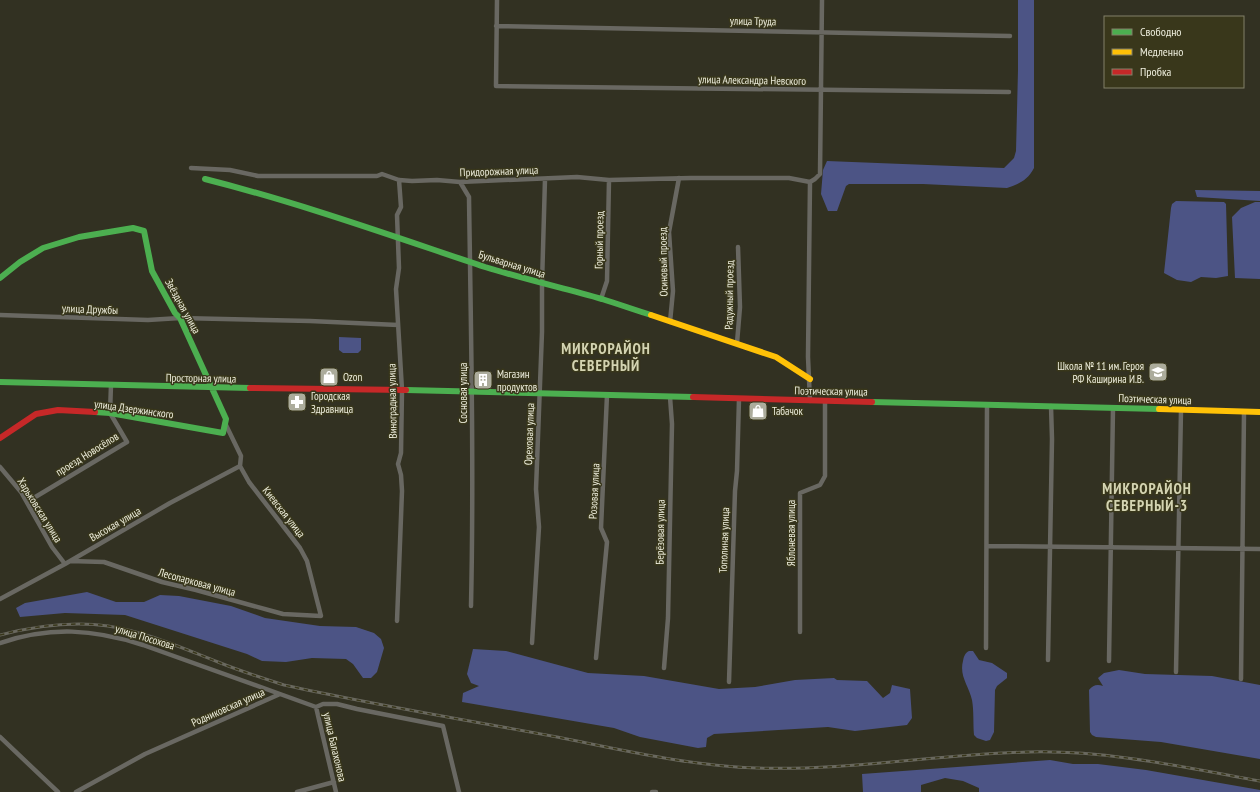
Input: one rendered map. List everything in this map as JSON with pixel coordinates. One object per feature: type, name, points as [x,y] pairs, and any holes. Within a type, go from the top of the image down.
[{"type":"street","points":[[496,0],[496,26]]},
{"type":"street","points":[[810,401],[808,357],[810,182],[820,174],[822,0]]},
{"type":"street","name":"улица Труда","points":[[496,26],[1010,36]]},
{"type":"street","name":"улица Александра Невского","points":[[496,26],[496,86],[1009,92]]},
{"type":"street","name":"Придорожная улица","points":[[190,168],[230,170],[258,176],[377,176],[382,174],[399,180],[460,182],[577,177],[609,180],[679,178],[789,178],[810,182]]},
{"type":"street","name":"Осиновый проезд","points":[[670,322],[673,291],[669,232],[679,178]]},
{"type":"street","name":"Бульварная улица","points":[[205,179],[240,188],[398,237],[470,262],[601,300],[737,343],[776,357],[810,379]]},
{"type":"street","name":"Ореховая улица","points":[[532,643],[539,527],[536,489],[542,332],[545,179]]},
{"type":"street","name":"Виноградная улица","points":[[397,621],[402,491],[401,475],[398,464],[401,453],[402,390],[396,289],[399,268],[397,215],[401,207],[399,180]]},
{"type":"street","name":"Горный проезд","points":[[601,300],[607,281],[609,180]]},
{"type":"street","name":"Сосновая улица","points":[[460,182],[469,197],[473,392],[471,606]]},
{"type":"street","name":"Звёздная улица","points":[[0,278],[20,262],[43,248],[79,237],[133,228],[144,231],[152,271],[175,313],[180,318],[226,419],[225,424]]},
{"type":"street","name":"Радужный проезд","points":[[737,343],[740,307],[738,247]]},
{"type":"street","name":"улица Дружбы","points":[[0,316],[148,320],[180,318],[398,325]]},
{"type":"street","name":"Просторная улица","points":[[0,382],[212,388],[402,390]]},
{"type":"street","points":[[110,413],[111,385]]},
{"type":"street","name":"Поэтическая улица","points":[[402,390],[1260,412]]},
{"type":"street","name":"Розовая улица","points":[[596,658],[606,542],[601,528],[607,395]]},
{"type":"street","name":"Берёзовая улица","points":[[664,668],[668,618],[672,424],[670,397]]},
{"type":"street","name":"Тополиная улица","points":[[729,682],[734,506],[737,471],[739,399]]},
{"type":"street","name":"Яблоневая улица","points":[[800,632],[800,493],[820,485],[825,476],[825,401]]},
{"type":"street","points":[[986,648],[988,405]]},
{"type":"street","points":[[1048,660],[1052,439],[1051,406]]},
{"type":"street","points":[[1109,661],[1112,548],[1113,408]]},
{"type":"street","name":"улица Дзержинского","points":[[0,438],[36,414],[58,410],[110,413],[223,434],[225,424]]},
{"type":"street","points":[[1176,672],[1180,410]]},
{"type":"street","points":[[1241,679],[1244,412]]},
{"type":"street","name":"проезд Новосёлов","points":[[27,502],[127,442],[110,413]]},
{"type":"street","name":"Киевская улица","points":[[225,424],[241,456],[240,466],[248,482],[300,548],[307,561],[321,616]]},
{"type":"street","name":"Высокая улица","points":[[0,599],[67,563],[170,502],[240,466]]},
{"type":"street","name":"Харьковская улица","points":[[0,467],[27,502],[52,547],[67,563]]},
{"type":"street","points":[[987,546],[1260,549]]},
{"type":"street","name":"Лесопарковая улица","points":[[67,563],[104,562],[162,582],[196,590],[226,600],[283,614],[321,616]]},
{"type":"street","name":"улица Посохова","points":[[0,643],[21,636],[53,631],[96,633],[138,643],[280,694]]},
{"type":"street","name":"Родниковская улица","points":[[76,792],[145,754],[280,694],[316,707],[323,704],[337,704],[444,726],[459,792]]},
{"type":"street","name":"улица Балахонова","points":[[316,707],[336,792]]},
{"type":"street","points":[[0,737],[58,792]]},
{"type":"street","points":[[297,792],[334,782]]},
{"type":"shaded area","points":[[1018,0],[1034,0],[1034,168],[1029,176],[1019,183],[1007,188],[923,184],[849,184],[846,186],[837,211],[828,211],[821,194],[823,170],[827,161],[1004,168],[1014,158],[1016,151]]},
{"type":"shaded area","points":[[1195,190],[1260,191],[1260,201],[1197,197]]},
{"type":"shaded area","points":[[1176,201],[1224,202],[1226,204],[1228,276],[1216,278],[1201,277],[1191,282],[1177,280],[1164,273],[1171,208],[1172,204]]},
{"type":"shaded area","points":[[1255,202],[1260,202],[1260,279],[1235,278],[1232,217],[1241,208]]},
{"type":"shaded area","points":[[339,337],[361,338],[361,350],[358,353],[343,353],[339,350]]},
{"type":"shaded area","points":[[87,592],[116,602],[144,602],[160,595],[179,596],[231,606],[265,618],[320,626],[356,627],[374,633],[381,639],[384,648],[377,672],[371,678],[363,678],[353,664],[346,659],[312,658],[286,662],[262,661],[247,654],[125,615],[65,613],[20,617],[16,608],[25,603]]},
{"type":"shaded area","points":[[473,649],[506,651],[588,673],[644,676],[719,689],[755,687],[795,680],[834,678],[837,680],[867,681],[883,698],[890,693],[892,685],[910,689],[912,718],[907,725],[855,731],[828,727],[714,734],[707,738],[706,747],[698,748],[640,737],[614,728],[462,702],[463,693],[479,686],[471,683],[467,674]]},
{"type":"shaded area","points":[[969,651],[973,651],[979,660],[992,663],[1007,673],[1007,678],[997,686],[995,690],[994,732],[990,740],[986,741],[977,738],[974,735],[972,700],[962,671],[964,658]]},
{"type":"shaded area","points":[[1119,670],[1145,674],[1212,676],[1260,685],[1260,759],[1161,742],[1096,737],[1092,735],[1090,732],[1089,690],[1095,685],[1103,686],[1098,678],[1104,673]]},
{"type":"shaded area","points":[[1050,760],[1073,764],[1098,764],[1146,770],[1260,790],[1260,792],[979,792],[979,788],[963,781],[945,778],[921,785],[921,792],[863,792],[862,774]]},
{"type":"railway","points":[[0,635],[54,625],[81,624],[108,626],[150,636],[234,668],[284,685],[386,706],[632,752],[682,761],[732,767],[825,767],[995,753],[1058,752],[1145,760],[1260,781]]},
{"type":"traffic: fast","points":[[205,179],[311,209],[514,276],[602,299],[651,315]]},
{"type":"traffic: fast","points":[[0,278],[20,262],[43,248],[79,237],[133,228],[144,231],[152,271],[175,313],[180,318],[226,419],[223,433],[110,413],[95,412]]},
{"type":"traffic: fast","points":[[0,382],[250,388]]},
{"type":"traffic: fast","points":[[406,390],[693,397]]},
{"type":"traffic: fast","points":[[872,402],[1159,409]]},
{"type":"traffic: slow","points":[[651,315],[776,357],[810,379]]},
{"type":"traffic: slow","points":[[1159,409],[1260,412]]},
{"type":"traffic: jam","points":[[250,388],[406,390]]},
{"type":"traffic: jam","points":[[693,397],[872,402]]},
{"type":"traffic: jam","points":[[0,438],[36,414],[58,410],[95,412]]},
{"type":"place","name":"Школа № 11 им. Героя РФ Каширина И.В.","points":[[1158,372]]},
{"type":"place","name":"Ozon","points":[[329,377]]},
{"type":"place","name":"Магазин продуктов","points":[[483,380]]},
{"type":"place","name":"Городская Здравница","points":[[297,402]]},
{"type":"place","name":"Табачок","points":[[758,411]]},
{"type":"district","name":"МИКРОРАЙОН СЕВЕРНЫЙ","points":[[606,358]]},
{"type":"district","name":"МИКРОРАЙОН СЕВЕРНЫЙ-3","points":[[1147,498]]}]
